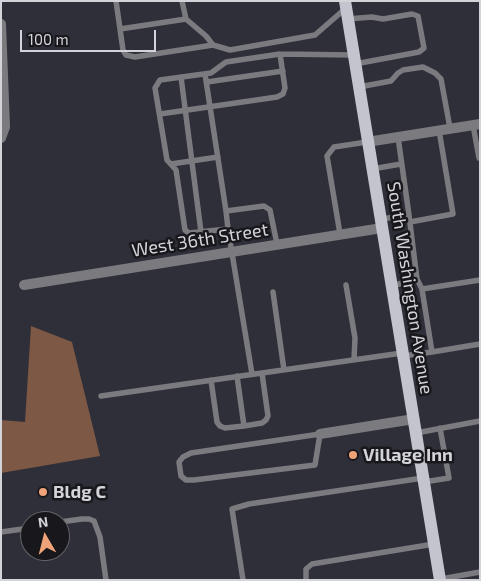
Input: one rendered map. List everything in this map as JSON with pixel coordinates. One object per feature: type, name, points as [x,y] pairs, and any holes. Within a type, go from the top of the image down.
[{"type":"main road","name":"South Washington Avenue","points":[[346,10],[440,580]]},
{"type":"street","points":[[1,24],[5,127],[1,138]]},
{"type":"street","points":[[367,142],[477,124]]},
{"type":"street","name":"West 36th Street","points":[[24,285],[340,234],[382,223]]},
{"type":"street","points":[[320,434],[414,419]]},
{"type":"lane","points":[[117,1],[123,50],[130,57],[213,45],[230,50],[315,35],[346,10],[384,19],[412,14],[418,16],[424,48],[419,52],[354,60],[280,54],[226,62],[211,73],[160,80],[155,88],[167,160],[176,170],[184,230],[189,233],[228,229]]},
{"type":"lane","points":[[182,1],[186,19],[206,36],[213,45]]},
{"type":"lane","points":[[120,29],[186,19]]},
{"type":"lane","points":[[160,114],[278,97],[284,94],[285,88],[280,54]]},
{"type":"lane","points":[[359,87],[391,81],[398,72],[424,67],[442,79],[450,128]]},
{"type":"lane","points":[[207,82],[283,71]]},
{"type":"lane","points":[[205,74],[252,374]]},
{"type":"lane","points":[[181,77],[202,232]]},
{"type":"lane","points":[[477,124],[479,158]]},
{"type":"lane","points":[[382,223],[453,214],[439,130]]},
{"type":"lane","points":[[398,137],[417,279],[422,289],[432,352]]},
{"type":"lane","points":[[340,234],[327,156],[334,148],[367,142]]},
{"type":"lane","points":[[171,164],[218,157]]},
{"type":"lane","points":[[372,169],[401,164]]},
{"type":"lane","points":[[226,211],[264,206],[270,210],[277,244]]},
{"type":"lane","points":[[392,286],[417,279]]},
{"type":"lane","points":[[422,289],[480,280]]},
{"type":"lane","points":[[346,285],[355,338],[354,360]]},
{"type":"lane","points":[[273,292],[284,370]]},
{"type":"lane","points":[[101,396],[480,344]]},
{"type":"lane","points":[[211,380],[217,422],[225,428],[244,426],[262,423],[268,416],[262,373]]},
{"type":"lane","points":[[237,376],[244,426]]},
{"type":"lane","points":[[416,433],[480,421]]},
{"type":"lane","points":[[242,580],[232,508],[249,504],[449,478],[440,428]]},
{"type":"lane","points":[[320,434],[315,465],[194,480],[186,480],[181,476],[179,462],[183,457],[191,453],[320,434]]},
{"type":"lane","points":[[70,521],[89,519],[94,521],[98,527],[106,580]]},
{"type":"lane","points":[[1,532],[20,529]]},
{"type":"lane","points":[[306,580],[306,569],[312,564],[434,544]]},
{"type":"lane","points":[[440,580],[479,575]]},
{"type":"shaded area","points":[[31,326],[72,342],[100,456],[1,473],[1,420],[25,422]]},
{"type":"place","name":"Village Inn","points":[[353,455]]},
{"type":"place","name":"Bldg C","points":[[43,492]]}]
